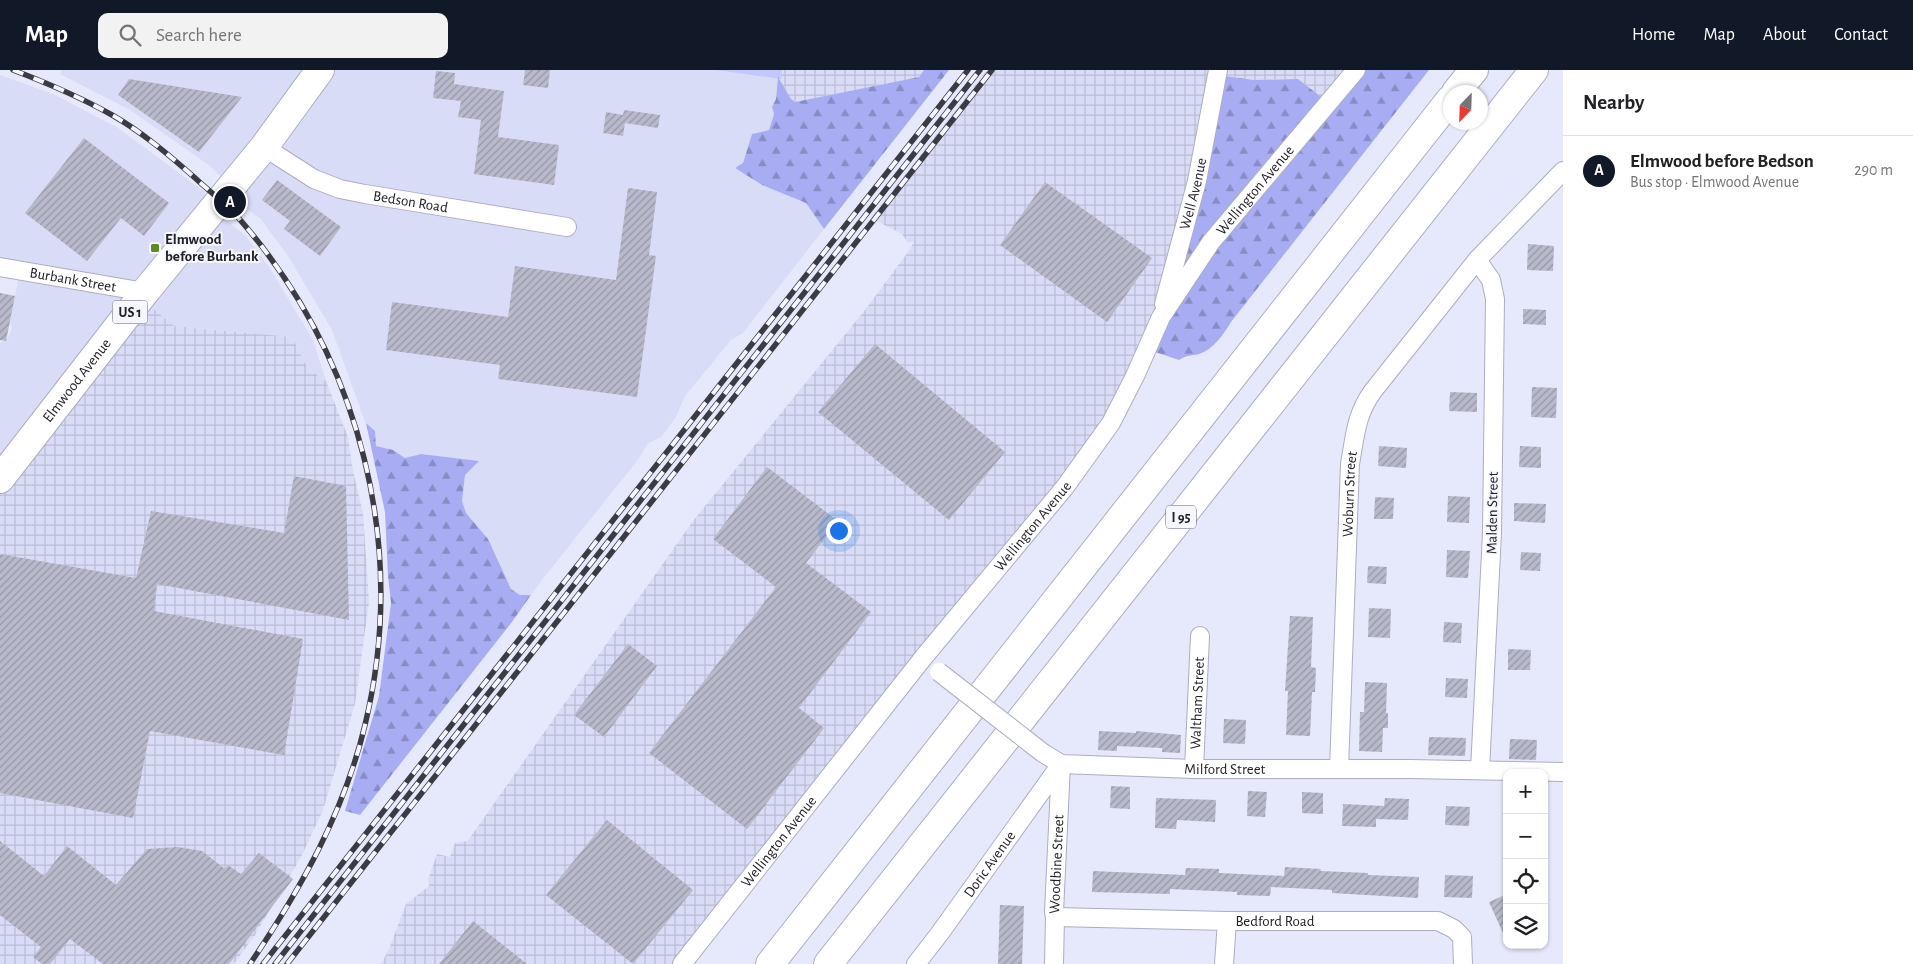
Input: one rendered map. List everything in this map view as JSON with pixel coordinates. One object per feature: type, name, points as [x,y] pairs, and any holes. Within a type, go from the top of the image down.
[{"type":"main road","name":"Elmwood Avenue","points":[[0,479],[8,456],[264,147],[320,70]]},
{"type":"main road","points":[[1462,85],[1474,70]]},
{"type":"main road","name":"I 95","points":[[828,964],[1534,70]]},
{"type":"main road","points":[[770,964],[1443,109]]},
{"type":"street","name":"Well Avenue","points":[[1161,316],[1197,181],[1218,70]]},
{"type":"street","name":"Wellington Avenue","points":[[682,964],[923,658],[1066,487],[1111,423],[1135,376],[1161,316],[1211,242],[1356,70]]},
{"type":"street","name":"Bedson Road","points":[[264,147],[314,178],[340,189],[567,227]]},
{"type":"street","name":"Woburn Street","points":[[1339,768],[1350,464],[1357,420],[1365,402],[1373,391],[1477,260],[1563,171]]},
{"type":"street","name":"Malden Street","points":[[1477,260],[1491,280],[1496,299],[1492,533],[1480,770]]},
{"type":"street","name":"Burbank Street","points":[[0,266],[145,292]]},
{"type":"street","name":"Waltham Street","points":[[1194,769],[1200,636]]},
{"type":"street","name":"Milford Street","points":[[923,658],[1043,753],[1061,764],[1194,769],[1339,768],[1563,772]]},
{"type":"street","name":"Woodbine Street","points":[[1054,964],[1056,917],[1054,912],[1061,764]]},
{"type":"street","name":"Doric Avenue","points":[[916,964],[1061,764]]},
{"type":"street","name":"Bedford Road","points":[[1056,917],[1227,921],[1438,921],[1454,929],[1462,936],[1463,964]]},
{"type":"street","points":[[1224,964],[1227,921]]},
{"type":"shaded area","points":[[62,70],[774,70],[778,76],[776,99],[772,107],[774,114],[769,130],[752,134],[743,163],[735,168],[762,185],[806,203],[824,229],[743,333],[731,340],[685,396],[676,417],[661,437],[647,444],[640,457],[531,595],[520,595],[507,584],[488,539],[466,513],[462,501],[465,475],[478,461],[421,454],[406,458],[393,450],[376,446],[375,431],[365,422],[332,330],[288,256],[260,218],[229,197],[231,186],[210,166],[130,110],[60,74]]},
{"type":"shaded area","points":[[716,70],[782,70],[781,79]]},
{"type":"shaded area","points":[[774,70],[924,70],[919,77],[795,102],[791,99]]},
{"type":"shaded area","points":[[987,70],[1358,70],[1329,103],[1298,79],[1254,80],[1225,76],[1176,281],[1108,424],[681,964],[381,964],[389,949],[406,904],[429,886],[428,880],[437,854],[450,857],[455,843],[469,839],[693,521],[865,310],[911,248],[914,241],[908,243],[902,234],[871,218]]},
{"type":"shaded area","points":[[0,75],[53,94],[118,128],[218,202],[216,213],[245,235],[269,267],[313,340],[326,381],[308,369],[292,337],[174,326],[0,474],[0,343],[8,338],[12,328],[10,321],[20,271],[0,266]]},
{"type":"shaded area","points":[[144,301],[174,326],[292,337],[308,369],[326,381],[348,437],[353,471],[363,513],[369,602],[355,704],[323,810],[301,857],[255,935],[234,964],[0,964],[0,474]]},
{"type":"green space","points":[[924,70],[949,70],[824,229],[806,203],[762,185],[735,168],[743,163],[752,134],[769,130],[774,114],[772,107],[776,99],[778,77],[791,99],[795,102],[919,77]]},
{"type":"green space","points":[[1358,70],[1429,70],[1214,345],[1204,352],[1186,356],[1179,360],[1149,350],[1225,76],[1254,80],[1298,79],[1329,103]]},
{"type":"green space","points":[[366,423],[375,431],[376,446],[393,450],[405,458],[421,454],[479,461],[465,475],[462,501],[466,513],[488,539],[511,589],[520,595],[531,595],[512,622],[360,815],[345,811],[379,696],[391,603],[385,512]]},
{"type":"building","points":[[525,70],[550,70],[548,88],[523,85]]},
{"type":"building","points":[[436,71],[455,73],[454,84],[504,91],[498,137],[559,145],[554,185],[474,174],[481,120],[458,117],[461,101],[433,98]]},
{"type":"building","points":[[129,79],[242,97],[199,152],[118,95]]},
{"type":"building","points":[[624,110],[660,115],[658,128],[625,123],[623,136],[603,133],[606,112],[623,115]]},
{"type":"building","points":[[84,138],[169,203],[144,236],[121,218],[87,261],[25,213]]},
{"type":"building","points":[[277,180],[341,227],[320,256],[284,229],[290,221],[262,200]]},
{"type":"building","points":[[1045,182],[1152,258],[1107,322],[1000,245]]},
{"type":"building","points":[[628,188],[657,192],[649,255],[656,256],[637,397],[498,379],[500,365],[386,350],[392,302],[508,317],[515,266],[616,280]]},
{"type":"building","points":[[1528,244],[1554,246],[1553,271],[1527,270]]},
{"type":"building","points":[[0,293],[15,296],[6,341],[0,340]]},
{"type":"building","points":[[1523,309],[1546,310],[1546,325],[1523,324]]},
{"type":"building","points":[[875,344],[1005,452],[949,520],[818,412]]},
{"type":"building","points":[[1532,387],[1557,388],[1556,418],[1531,417]]},
{"type":"building","points":[[1450,392],[1477,393],[1477,412],[1449,411]]},
{"type":"building","points":[[1379,446],[1407,448],[1406,468],[1378,466]]},
{"type":"building","points":[[1520,446],[1541,447],[1541,468],[1519,467]]},
{"type":"building","points":[[767,467],[838,521],[806,563],[871,612],[799,708],[824,728],[747,829],[649,753],[776,587],[713,539]]},
{"type":"building","points":[[294,476],[346,486],[349,620],[157,584],[154,611],[303,639],[284,755],[150,731],[133,818],[0,793],[0,554],[136,578],[151,511],[284,533]]},
{"type":"building","points":[[1448,496],[1470,497],[1469,523],[1447,522]]},
{"type":"building","points":[[1375,497],[1394,498],[1393,519],[1374,519]]},
{"type":"building","points":[[1514,503],[1546,504],[1545,523],[1514,521]]},
{"type":"building","points":[[1447,550],[1470,551],[1468,578],[1446,577]]},
{"type":"building","points":[[1521,552],[1541,553],[1540,571],[1520,570]]},
{"type":"building","points":[[1368,566],[1387,567],[1386,584],[1367,583]]},
{"type":"building","points":[[1369,608],[1391,609],[1390,638],[1368,637]]},
{"type":"building","points":[[1290,616],[1313,617],[1311,667],[1316,668],[1315,692],[1312,692],[1310,736],[1286,735],[1288,691],[1285,691]]},
{"type":"building","points":[[1444,622],[1462,623],[1461,643],[1443,642]]},
{"type":"building","points":[[628,644],[657,666],[604,737],[574,715]]},
{"type":"building","points":[[1508,649],[1531,650],[1530,670],[1508,670]]},
{"type":"building","points":[[1446,678],[1468,679],[1467,698],[1445,697]]},
{"type":"building","points":[[1365,682],[1387,683],[1386,713],[1388,713],[1388,728],[1383,728],[1382,752],[1359,751],[1360,712],[1364,712]]},
{"type":"building","points":[[1224,719],[1246,720],[1245,744],[1223,743]]},
{"type":"building","points":[[1099,731],[1136,733],[1136,731],[1181,735],[1180,753],[1162,752],[1162,748],[1117,746],[1117,751],[1098,750]]},
{"type":"building","points":[[1429,737],[1466,738],[1465,756],[1428,755]]},
{"type":"building","points":[[1510,739],[1537,740],[1536,760],[1509,759]]},
{"type":"building","points":[[1111,786],[1130,787],[1130,809],[1110,808]]},
{"type":"building","points":[[1248,791],[1267,792],[1265,817],[1247,816]]},
{"type":"building","points":[[1302,792],[1323,793],[1323,814],[1302,813]]},
{"type":"building","points":[[1156,798],[1216,800],[1215,822],[1177,820],[1176,829],[1155,828]]},
{"type":"building","points":[[1385,798],[1409,799],[1408,820],[1376,819],[1376,827],[1342,826],[1343,804],[1384,806]]},
{"type":"building","points":[[1446,806],[1470,807],[1469,826],[1445,825]]},
{"type":"building","points":[[607,820],[693,890],[633,964],[546,895]]},
{"type":"building","points":[[0,841],[44,876],[67,846],[116,885],[147,849],[178,847],[202,851],[225,869],[228,865],[241,874],[259,853],[293,879],[229,964],[103,964],[70,939],[50,964],[42,964],[33,957],[41,947],[0,915]]},
{"type":"building","points":[[1285,867],[1368,873],[1368,875],[1419,877],[1418,898],[1332,893],[1332,890],[1271,887],[1270,896],[1237,895],[1237,892],[1170,889],[1170,894],[1092,892],[1093,871],[1185,875],[1186,868],[1219,869],[1219,873],[1284,876]]},
{"type":"building","points":[[1445,875],[1473,876],[1472,898],[1444,897]]},
{"type":"building","points":[[1503,896],[1503,933],[1489,902]]},
{"type":"building","points":[[1000,905],[1024,906],[1022,964],[998,964]]},
{"type":"building","points":[[473,921],[527,964],[439,964]]},
{"type":"railway","points":[[13,70],[76,96],[100,108],[145,136],[237,216],[283,276],[317,334],[345,395],[364,459],[376,524],[381,591],[377,658],[365,725],[356,758],[333,820],[303,879],[250,964]]},
{"type":"railway","points":[[263,964],[968,70]]},
{"type":"railway","points":[[275,964],[980,70]]},
{"type":"railway","points":[[287,964],[992,70]]},
{"type":"place","name":"Elmwood before Bedson","points":[[230,202]]},
{"type":"place","name":"Elmwood before Burbank","points":[[155,248]]}]
